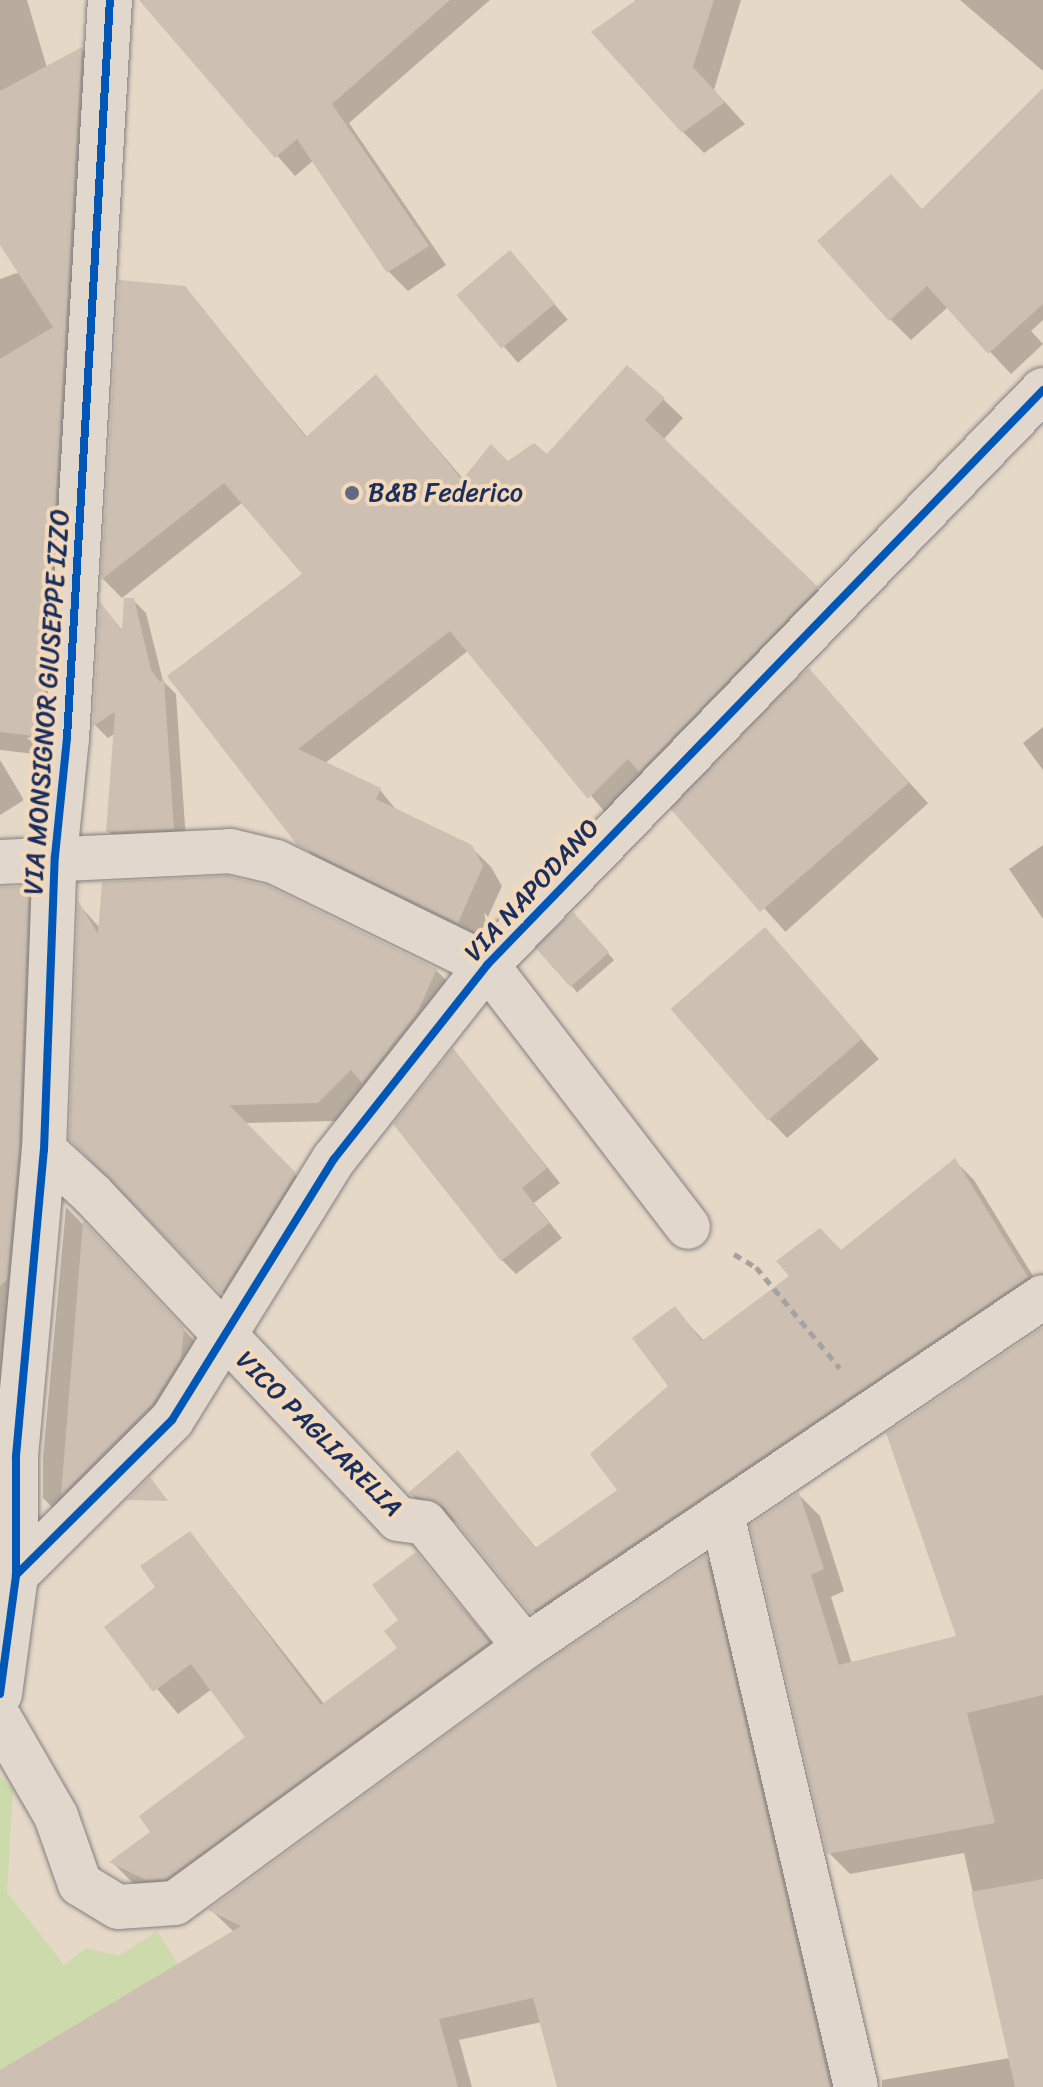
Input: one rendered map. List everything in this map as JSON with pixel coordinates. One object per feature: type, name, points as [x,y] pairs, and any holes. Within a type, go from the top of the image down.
[{"type":"street","name":"VIA MONSIGNOR GIUSEPPE IZZO","points":[[0,1694],[16,1575],[16,1312],[44,1150],[55,856],[67,738],[110,0]]},
{"type":"street","name":"VIA NAPODANO","points":[[16,1575],[172,1420],[334,1159],[487,965],[1043,390]]},
{"type":"street","name":"VIA NAPODANO","points":[[0,862],[55,856],[230,851],[276,862],[487,965],[688,1227]]},
{"type":"street","name":"VICO PAGLIARELIA","points":[[44,1150],[92,1194],[225,1339],[398,1519],[425,1523],[525,1647]]},
{"type":"street","points":[[0,1719],[56,1816],[80,1884],[118,1907],[175,1903],[525,1647],[1043,1297]]},
{"type":"street","points":[[722,1514],[856,2087]]},
{"type":"path","points":[[688,1227],[756,1267],[876,1410]]},
{"type":"green space","points":[[0,1776],[13,1790],[7,1892],[64,1965],[86,1948],[119,1956],[157,1931],[178,1964],[0,2070]]},
{"type":"building","points":[[139,0],[450,0],[332,104],[429,246],[387,273],[297,139],[275,158]]},
{"type":"building","points":[[636,0],[714,0],[693,67],[725,102],[682,133],[591,32]]},
{"type":"building","points":[[82,47],[42,737],[0,732],[0,359],[53,327],[0,245],[0,91]]},
{"type":"building","points":[[1043,88],[1043,304],[988,354],[927,286],[889,321],[817,241],[891,174],[922,209]]},
{"type":"building","points":[[510,250],[555,304],[501,349],[456,295]]},
{"type":"building","points":[[119,280],[185,286],[306,437],[376,374],[462,480],[491,444],[508,461],[534,443],[547,454],[627,365],[665,398],[645,420],[818,587],[639,772],[628,759],[588,799],[450,631],[298,749],[381,788],[376,799],[472,845],[483,866],[458,923],[297,845],[167,676],[302,574],[224,483],[101,580]]},
{"type":"building","points":[[124,598],[134,598],[151,670],[160,682],[164,679],[174,829],[106,832],[115,712],[93,726],[100,602],[122,630]]},
{"type":"building","points":[[809,668],[909,783],[760,912],[660,797]]},
{"type":"building","points":[[228,876],[268,886],[437,969],[417,1013],[362,1083],[351,1070],[318,1103],[229,1105],[296,1173],[221,1294],[69,1139],[78,901],[98,934],[102,882]]},
{"type":"building","points":[[29,886],[19,1148],[7,1280],[0,1286],[0,887]]},
{"type":"building","points":[[573,912],[609,952],[570,987],[534,947]]},
{"type":"building","points":[[765,927],[862,1039],[768,1121],[671,1009]]},
{"type":"building","points":[[453,1048],[547,1168],[522,1188],[549,1223],[501,1261],[393,1124]]},
{"type":"building","points":[[955,1158],[1028,1277],[530,1613],[444,1507],[408,1493],[458,1450],[535,1548],[617,1490],[590,1454],[668,1386],[632,1338],[675,1306],[702,1341],[789,1276],[776,1261],[820,1228],[841,1250]]},
{"type":"building","points":[[83,1221],[184,1328],[181,1358],[152,1404],[61,1495]]},
{"type":"building","points":[[1043,1327],[1043,1695],[967,1713],[995,1823],[827,1854],[750,1525],[799,1492],[824,1569],[811,1575],[839,1665],[956,1636],[886,1433]]},
{"type":"building","points":[[150,1477],[168,1501],[127,1500]]},
{"type":"building","points":[[190,1531],[321,1705],[397,1648],[384,1631],[398,1620],[372,1585],[416,1552],[489,1642],[166,1879],[146,1880],[109,1862],[150,1832],[139,1816],[245,1737],[191,1664],[153,1692],[104,1627],[155,1587],[140,1566]]},
{"type":"building","points":[[706,1555],[830,2087],[557,2087],[533,1998],[439,2019],[458,2087],[0,2087],[0,2070],[241,1926],[208,1910],[539,1667]]},
{"type":"building","points":[[1043,1879],[1043,2087],[1015,2087],[971,1892]]},
{"type":"cycle path","points":[[0,1694],[16,1575],[16,1456],[44,1150],[55,856],[67,738],[110,0]]},
{"type":"cycle path","points":[[16,1575],[172,1420],[334,1159],[487,965],[1043,390]]},
{"type":"place","name":"B&B Federico","points":[[352,493]]}]
